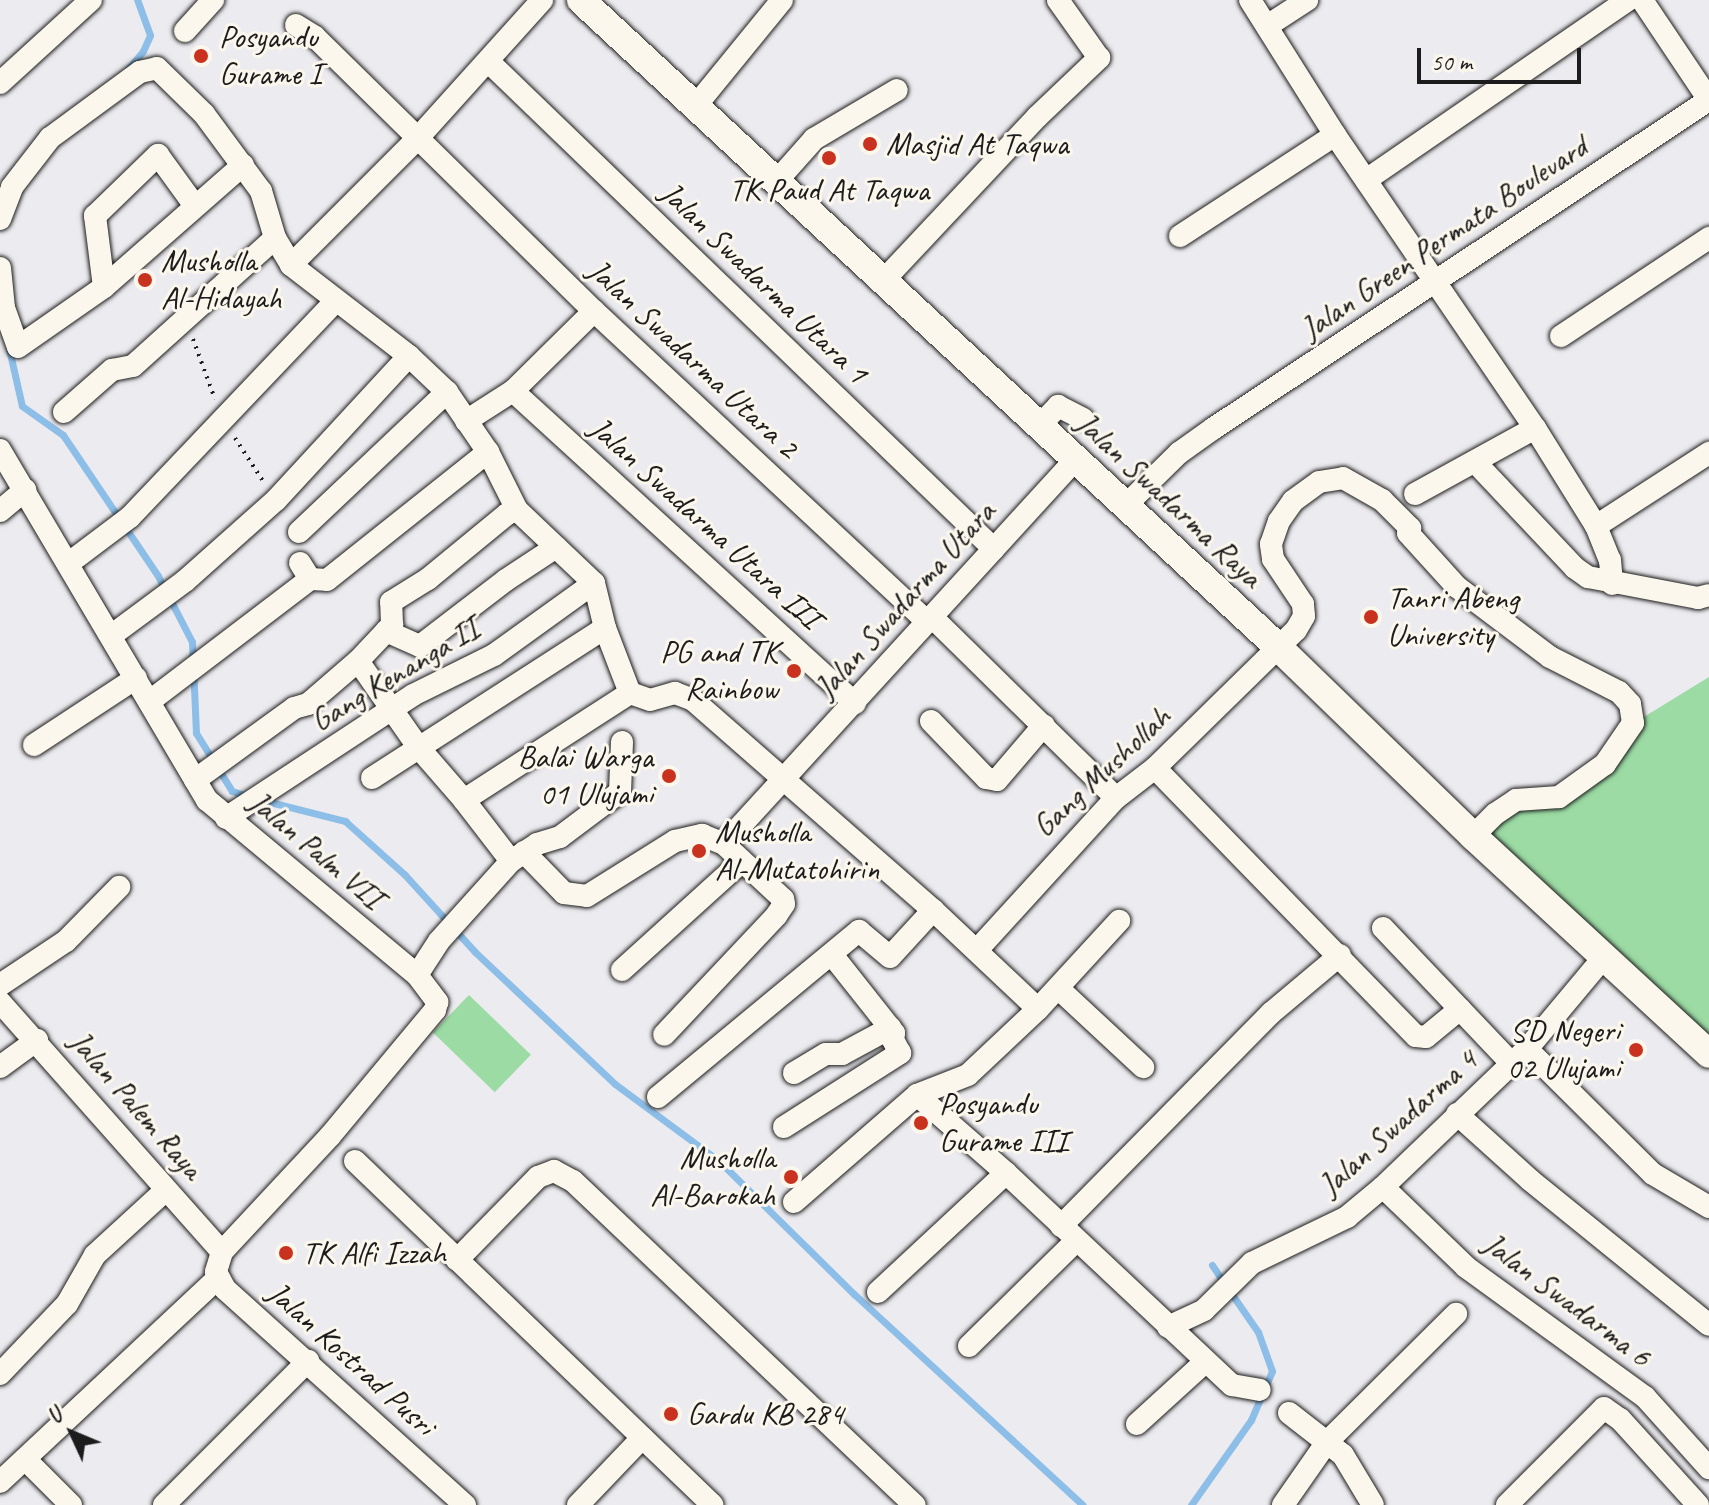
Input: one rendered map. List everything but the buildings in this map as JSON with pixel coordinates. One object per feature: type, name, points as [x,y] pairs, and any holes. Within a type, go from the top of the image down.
[{"type":"main road","name":"Jalan Swadarma Raya","points":[[581,0],[1278,647],[1473,836],[1709,1054]]},
{"type":"street","points":[[0,83],[91,0]]},
{"type":"street","points":[[185,31],[213,0]]},
{"type":"street","points":[[291,265],[490,63],[542,0]]},
{"type":"street","points":[[694,108],[782,0]]},
{"type":"street","points":[[883,281],[1037,117],[1099,58],[1058,0]]},
{"type":"street","points":[[1250,0],[1335,135],[1535,428],[1596,526],[1610,560],[1612,584]]},
{"type":"street","points":[[1267,26],[1307,0]]},
{"type":"street","points":[[1366,180],[1628,0]]},
{"type":"street","points":[[1642,0],[1709,100]]},
{"type":"street","name":"Jalan Swadarma Utara 2","points":[[296,25],[317,39],[594,311],[1044,725],[1116,798]]},
{"type":"street","name":"Jalan Swadarma Utara 1","points":[[490,63],[994,549]]},
{"type":"street","points":[[0,219],[12,187],[50,138],[140,72],[157,68],[204,114],[261,191],[275,238],[291,265],[409,356],[447,392],[488,452],[517,510],[594,583],[605,628],[630,693],[650,700],[675,693],[693,700],[784,783],[933,910],[1038,1009]]},
{"type":"street","points":[[775,183],[814,139],[897,90]]},
{"type":"street","name":"Jalan Green Permata Boulevard","points":[[1130,511],[1214,428],[1709,100]]},
{"type":"street","points":[[1180,236],[1335,135]]},
{"type":"street","points":[[104,287],[95,216],[158,155],[195,206]]},
{"type":"street","points":[[0,268],[4,308],[18,347],[104,287],[243,165]]},
{"type":"street","points":[[64,412],[112,370],[133,366],[275,238]]},
{"type":"street","points":[[1561,336],[1709,238]]},
{"type":"street","points":[[69,563],[122,523],[224,421],[336,301]]},
{"type":"street","points":[[466,421],[513,391],[594,311]]},
{"type":"street","points":[[112,635],[185,581],[276,500],[409,356]]},
{"type":"street","name":"Jalan Swadarma Utara III","points":[[513,391],[855,703]]},
{"type":"street","points":[[299,532],[447,392]]},
{"type":"street","points":[[1039,426],[1058,406],[1083,419]]},
{"type":"street","points":[[1415,494],[1535,428]]},
{"type":"street","name":"Jalan Palm VII","points":[[0,450],[150,701],[201,777],[207,800],[232,814],[417,975],[437,1002],[435,1010],[330,1136],[222,1252]]},
{"type":"street","points":[[150,701],[199,665],[305,571],[327,580],[488,452]]},
{"type":"street","points":[[1596,526],[1709,453]]},
{"type":"street","name":"Jalan Swadarma Utara","points":[[724,844],[784,783],[1075,460]]},
{"type":"street","points":[[1476,463],[1575,568],[1588,577],[1698,598],[1709,595]]},
{"type":"street","name":"Gang Mushollah","points":[[977,950],[1116,798],[1155,768],[1296,630],[1304,616],[1303,604],[1273,559],[1271,544],[1279,521],[1293,501],[1319,482],[1343,478],[1382,500],[1410,528],[1408,533],[1457,587],[1550,657],[1619,692],[1630,704],[1633,723],[1605,764],[1559,797],[1516,800],[1495,814],[1473,836]]},
{"type":"street","points":[[0,511],[25,490]]},
{"type":"street","points":[[201,777],[294,708],[308,704],[358,661],[392,625],[391,602],[428,579],[507,514],[517,510]]},
{"type":"street","points":[[386,631],[420,646],[506,580],[556,547]]},
{"type":"street","name":"Gang Kenanga II","points":[[232,814],[393,709],[494,655],[594,583]]},
{"type":"street","points":[[372,778],[605,628]]},
{"type":"street","points":[[358,661],[419,748],[464,800],[518,856],[564,893],[587,896],[675,841],[702,835],[724,844],[783,899],[784,904],[664,1035]]},
{"type":"street","points":[[34,745],[136,678]]},
{"type":"street","points":[[464,800],[630,693]]},
{"type":"street","points":[[931,721],[986,778],[997,780],[1044,725]]},
{"type":"street","points":[[417,975],[439,941],[518,856],[560,837],[620,792],[622,742]]},
{"type":"street","points":[[1155,768],[1419,1038],[1426,1037],[1460,1009]]},
{"type":"street","points":[[622,970],[742,861]]},
{"type":"street","points":[[1,1000],[119,887]]},
{"type":"street","points":[[658,1097],[833,956],[859,931],[890,957],[933,910]]},
{"type":"street","points":[[794,1202],[917,1095],[968,1075],[1059,989],[1119,921]]},
{"type":"street","points":[[1383,928],[1460,1009],[1519,1056],[1653,1174],[1709,1207]]},
{"type":"street","points":[[969,1346],[1271,1013],[1340,955]]},
{"type":"street","points":[[784,1127],[898,1055],[890,1028],[833,956]]},
{"type":"street","name":"Jalan Swadarma 4","points":[[1168,1327],[1204,1310],[1252,1263],[1347,1217],[1383,1187],[1519,1056],[1603,958]]},
{"type":"street","points":[[1059,989],[1143,1067]]},
{"type":"street","name":"Jalan Palem Raya","points":[[1,1000],[222,1252]]},
{"type":"street","points":[[794,1073],[826,1054],[842,1054],[890,1028]]},
{"type":"street","points":[[0,1067],[37,1040]]},
{"type":"street","points":[[917,1095],[1006,1173],[1232,1385],[1260,1390]]},
{"type":"street","points":[[1457,1114],[1530,1180],[1709,1325]]},
{"type":"street","points":[[355,1161],[712,1505]]},
{"type":"street","points":[[457,1260],[538,1177],[554,1171],[573,1181],[915,1505]]},
{"type":"street","points":[[878,1292],[1006,1173]]},
{"type":"street","name":"Jalan Swadarma 6","points":[[1383,1187],[1466,1267],[1645,1397],[1709,1468]]},
{"type":"street","points":[[5,1358],[67,1304],[95,1255],[166,1190]]},
{"type":"street","points":[[0,1482],[217,1279],[222,1252]]},
{"type":"street","name":"Jalan Kostrad Pusri","points":[[217,1279],[458,1503]]},
{"type":"street","points":[[1283,1505],[1327,1442],[1456,1314]]},
{"type":"street","points":[[164,1505],[308,1361]]},
{"type":"street","points":[[1137,1424],[1206,1361]]},
{"type":"street","points":[[1507,1505],[1604,1408],[1620,1419],[1698,1505]]},
{"type":"street","points":[[1289,1413],[1351,1465],[1373,1505]]},
{"type":"street","points":[[578,1505],[642,1438]]},
{"type":"street","points":[[25,1459],[71,1505]]},
{"type":"path","points":[[185,318],[224,421],[276,500]]},
{"type":"green space","points":[[1709,677],[1709,1051],[1473,836],[1495,814],[1559,797],[1634,723]]},
{"type":"green space","points":[[469,995],[531,1055],[495,1092],[433,1032]]},
{"type":"waterway","points":[[128,69],[143,51],[150,35],[137,0]]},
{"type":"waterway","points":[[9,349],[22,406],[63,435],[158,576],[192,642],[196,733],[232,791],[250,797]]},
{"type":"waterway","points":[[262,800],[345,821],[405,875],[475,952],[615,1084],[719,1161],[854,1294],[1083,1505]]},
{"type":"waterway","points":[[1212,1265],[1222,1280]]},
{"type":"waterway","points":[[1191,1505],[1251,1420],[1272,1371],[1258,1332],[1233,1296]]},
{"type":"place","name":"Posyandu Gurame I","points":[[201,56]]},
{"type":"place","name":"Masjid At Taqwa","points":[[870,144]]},
{"type":"place","name":"TK Paud At Taqwa","points":[[829,158]]},
{"type":"place","name":"Musholla Al-Hidayah","points":[[145,280]]},
{"type":"place","name":"Tanri Abeng University","points":[[1371,617]]},
{"type":"place","name":"PG and TK Rainbow","points":[[794,671]]},
{"type":"place","name":"Balai Warga 01 Ulujami","points":[[669,776]]},
{"type":"place","name":"Musholla Al-Mutatohirin","points":[[699,851]]},
{"type":"place","name":"SD Negeri 02 Ulujami","points":[[1636,1050]]},
{"type":"place","name":"Posyandu Gurame III","points":[[921,1123]]},
{"type":"place","name":"Musholla Al-Barokah","points":[[791,1177]]},
{"type":"place","name":"TK Alfi Izzah","points":[[286,1253]]},
{"type":"place","name":"Gardu KB 284","points":[[671,1414]]}]
